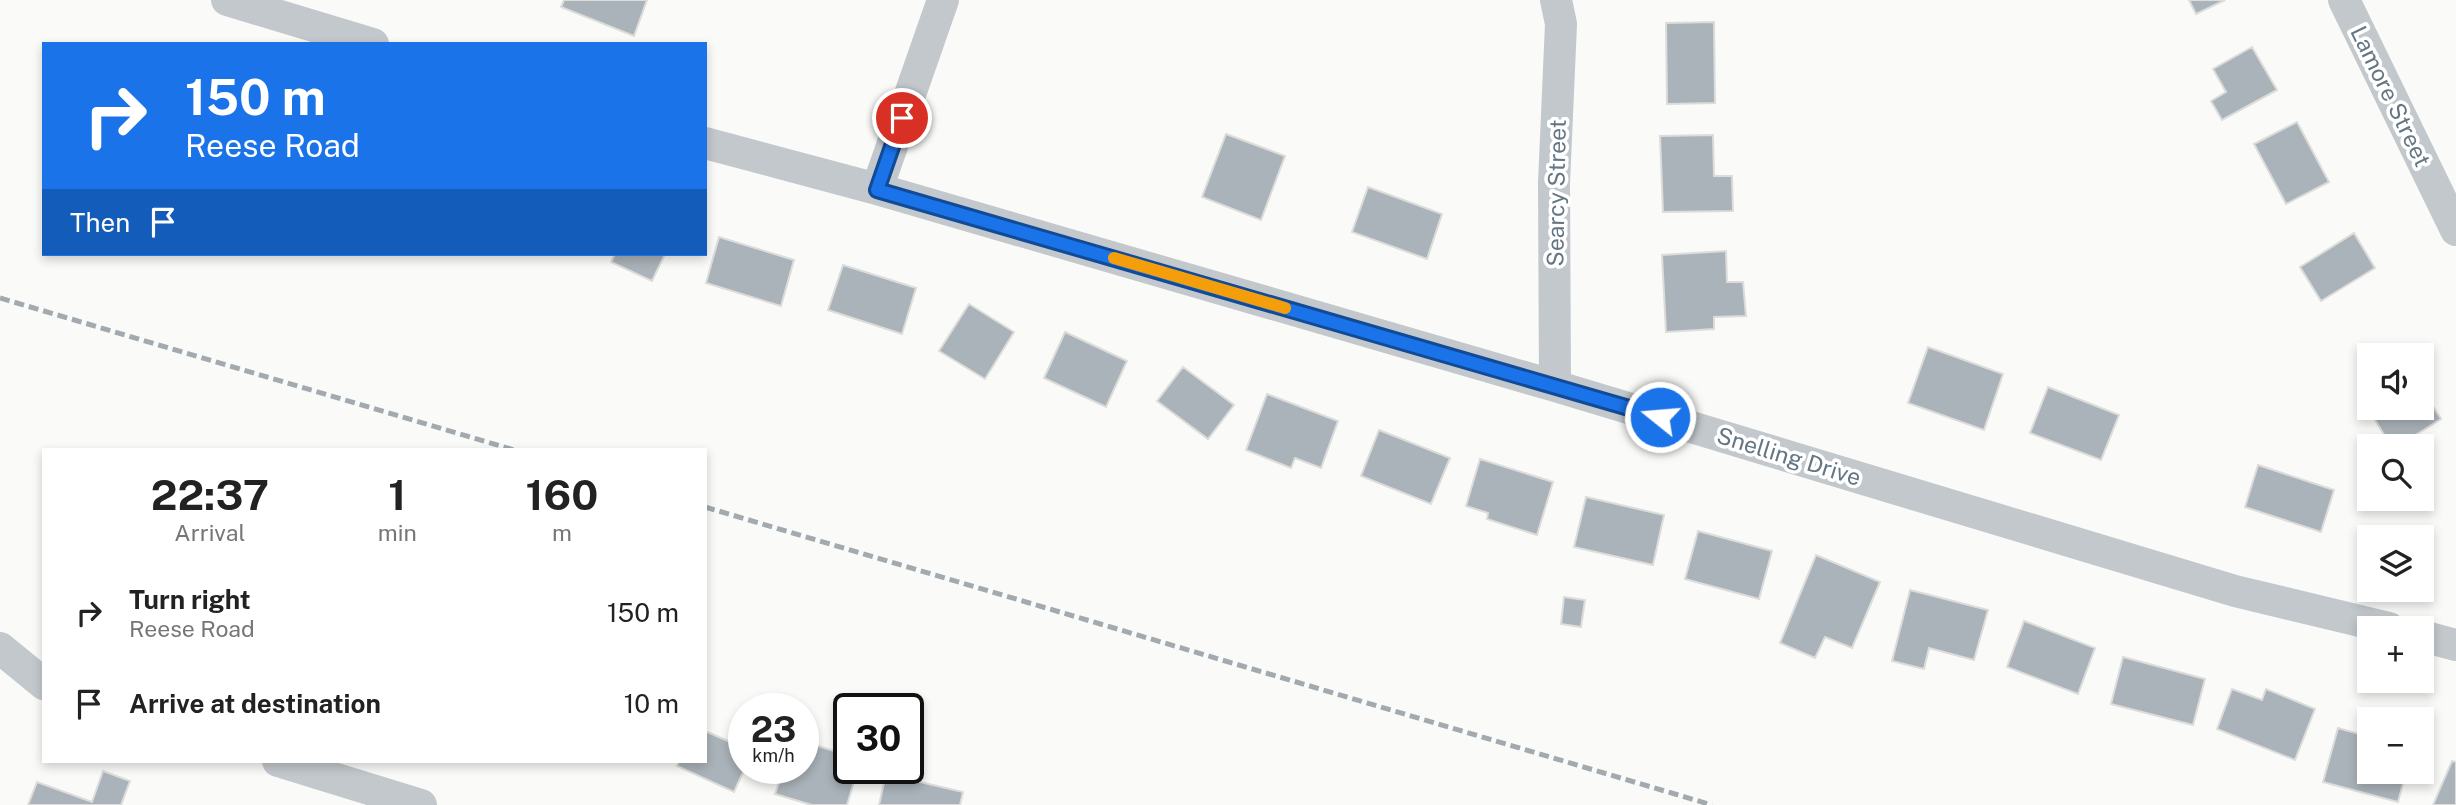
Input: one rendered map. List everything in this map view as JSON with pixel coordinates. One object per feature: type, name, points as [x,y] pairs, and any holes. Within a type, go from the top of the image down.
[{"type":"street","points":[[227,0],[366,42]]},
{"type":"street","points":[[877,190],[943,0]]},
{"type":"street","name":"Searcy Street","points":[[1555,386],[1554,183],[1561,24],[1556,0]]},
{"type":"street","name":"Lamore Street","points":[[2344,0],[2456,230]]},
{"type":"street","name":"Snelling Drive","points":[[707,144],[1555,386],[2235,590],[2357,620]]},
{"type":"street","points":[[2434,639],[2456,645]]},
{"type":"street","points":[[0,648],[42,682]]},
{"type":"street","points":[[284,763],[421,805]]},
{"type":"building","points":[[564,0],[647,0],[634,36],[561,7]]},
{"type":"building","points":[[2189,0],[2225,0],[2196,14]]},
{"type":"building","points":[[1714,22],[1715,103],[1667,104],[1666,23]]},
{"type":"building","points":[[2252,47],[2277,90],[2222,120],[2211,101],[2226,92],[2213,69]]},
{"type":"building","points":[[2297,122],[2329,182],[2286,204],[2254,144]]},
{"type":"building","points":[[1226,134],[1285,156],[1261,220],[1202,197]]},
{"type":"building","points":[[1713,135],[1714,176],[1732,176],[1733,211],[1663,212],[1660,136]]},
{"type":"building","points":[[1368,187],[1442,214],[1427,259],[1352,232]]},
{"type":"building","points":[[2354,233],[2375,268],[2321,301],[2300,267]]},
{"type":"building","points":[[719,237],[794,260],[781,306],[706,283]]},
{"type":"building","points":[[1726,251],[1727,282],[1743,282],[1746,316],[1714,317],[1714,329],[1666,332],[1662,255]]},
{"type":"building","points":[[614,256],[664,256],[652,281],[611,262]]},
{"type":"building","points":[[843,265],[916,288],[902,334],[828,310]]},
{"type":"building","points":[[969,304],[1014,332],[985,379],[939,351]]},
{"type":"building","points":[[1065,332],[1127,361],[1106,407],[1044,378]]},
{"type":"building","points":[[1928,347],[2003,374],[1984,430],[1908,403]]},
{"type":"building","points":[[1183,367],[1234,405],[1208,439],[1157,401]]},
{"type":"building","points":[[2048,387],[2119,415],[2101,460],[2030,433]]},
{"type":"building","points":[[1267,394],[1338,421],[1321,468],[1295,458],[1291,468],[1246,450]]},
{"type":"building","points":[[2434,408],[2441,419],[2417,434],[2384,434],[2375,420],[2434,420]]},
{"type":"building","points":[[1379,430],[1450,458],[1431,504],[1361,476]]},
{"type":"building","points":[[1480,459],[1553,482],[1537,535],[1487,519],[1488,513],[1466,506]]},
{"type":"building","points":[[2258,465],[2334,490],[2321,532],[2245,507]]},
{"type":"building","points":[[1586,497],[1664,515],[1653,565],[1574,547]]},
{"type":"building","points":[[1698,531],[1772,551],[1759,599],[1685,579]]},
{"type":"building","points":[[1816,555],[1880,582],[1852,648],[1825,637],[1815,658],[1780,643]]},
{"type":"building","points":[[1910,590],[1988,610],[1974,660],[1929,648],[1924,669],[1892,661]]},
{"type":"building","points":[[1564,597],[1585,600],[1581,627],[1561,624]]},
{"type":"building","points":[[2024,621],[2095,648],[2078,694],[2007,667]]},
{"type":"building","points":[[2123,657],[2205,679],[2193,725],[2111,704]]},
{"type":"building","points":[[2232,689],[2262,700],[2266,689],[2315,709],[2295,760],[2217,729]]},
{"type":"building","points":[[2338,728],[2357,733],[2357,784],[2403,784],[2398,802],[2323,782]]},
{"type":"building","points":[[707,732],[728,741],[728,784],[738,784],[734,792],[677,766],[678,763],[707,763]]},
{"type":"building","points":[[819,746],[833,751],[833,784],[853,784],[847,805],[812,805],[775,794],[778,784],[819,784]]},
{"type":"building","points":[[2452,761],[2456,762],[2456,805],[2433,805]]},
{"type":"building","points":[[103,771],[130,781],[121,805],[28,805],[37,782],[92,802]]},
{"type":"building","points":[[924,783],[963,792],[960,805],[879,805],[884,784]]},
{"type":"railway","points":[[0,298],[507,448]]},
{"type":"railway","points":[[707,508],[1712,805]]},
{"type":"slow traffic","points":[[1114,258],[1285,308]]},
{"type":"route","points":[[902,118],[877,190],[1660,417]]}]
